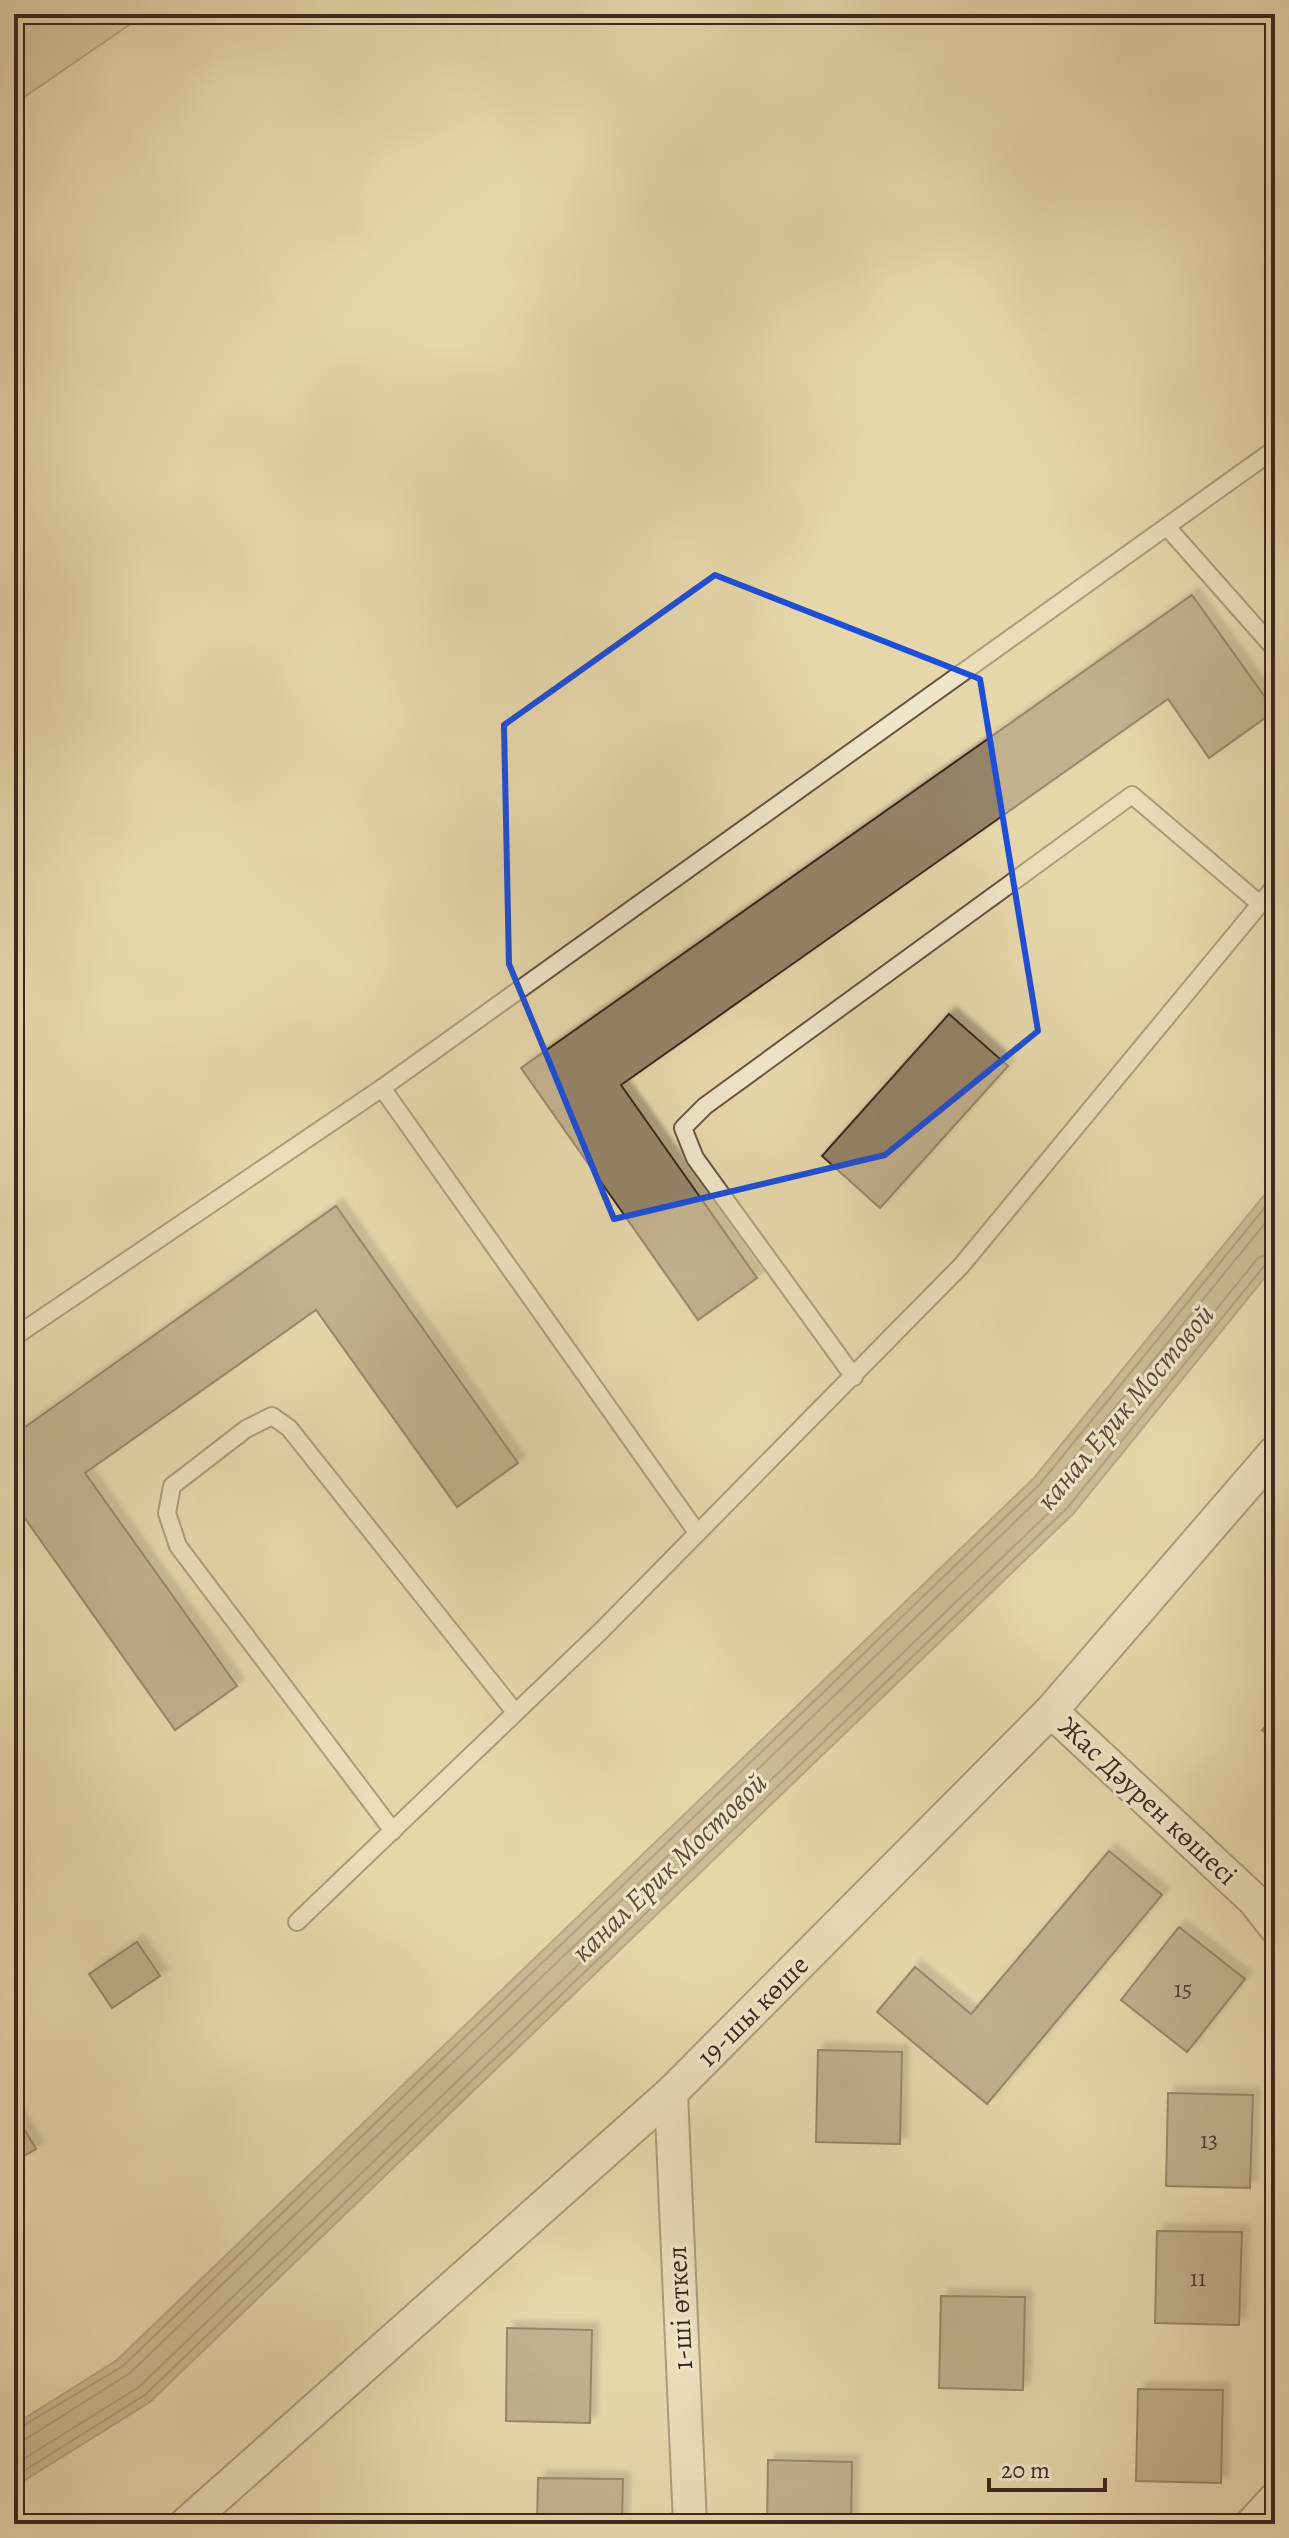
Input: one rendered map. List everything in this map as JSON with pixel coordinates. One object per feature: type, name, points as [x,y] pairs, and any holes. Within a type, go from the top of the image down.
[{"type":"street","name":"19-шы көше","points":[[186,2524],[671,2093],[1051,1711],[1275,1452]]},
{"type":"street","name":"Жас Дәурен көшесі","points":[[1051,1711],[1254,1900],[1275,1927]]},
{"type":"street","name":"1-шi өткел","points":[[671,2093],[690,2524]]},
{"type":"street","points":[[1252,2524],[1275,2499]]},
{"type":"lane","points":[[14,1337],[382,1088],[1275,449]]},
{"type":"lane","points":[[1167,527],[1275,649]]},
{"type":"lane","points":[[854,1377],[695,1158],[683,1128],[705,1106],[1132,795],[1260,904]]},
{"type":"lane","points":[[297,1922],[602,1630],[696,1531],[854,1377],[961,1266],[1275,886]]},
{"type":"lane","points":[[382,1088],[696,1531]]},
{"type":"lane","points":[[393,1831],[178,1546],[167,1513],[172,1486],[246,1429],[272,1416],[289,1428],[515,1712]]},
{"type":"highlighted area","points":[[715,575],[980,679],[1038,1031],[885,1155],[614,1219],[509,964],[504,725]]},
{"type":"shaded area","points":[[14,14],[145,14],[14,104]]},
{"type":"water","name":"канал Ерик Мостовой","points":[[1275,1182],[1275,1265],[1073,1514],[150,2402],[14,2487],[14,2425],[117,2360],[1034,1478]]},
{"type":"building","points":[[1192,595],[1275,711],[1209,758],[1168,699],[621,1085],[757,1278],[698,1320],[521,1068]]},
{"type":"building","points":[[949,1014],[1008,1066],[880,1208],[822,1156]]},
{"type":"building","points":[[336,1206],[518,1463],[457,1507],[316,1310],[85,1473],[237,1686],[175,1730],[14,1503],[14,1435]]},
{"type":"building","points":[[1275,1715],[1275,1740],[1262,1730]]},
{"type":"building","points":[[1109,1851],[1162,1895],[987,2104],[877,2012],[915,1967],[971,2014]]},
{"type":"building","points":[[1179,1927],[1245,1979],[1187,2052],[1121,2000]]},
{"type":"building","points":[[137,1942],[160,1976],[112,2008],[89,1974]]},
{"type":"building","points":[[818,2050],[902,2052],[900,2144],[816,2142]]},
{"type":"building","points":[[1168,2093],[1253,2095],[1250,2188],[1166,2186]]},
{"type":"building","points":[[14,2112],[36,2149],[14,2162]]},
{"type":"building","points":[[1157,2231],[1242,2232],[1239,2325],[1155,2323]]},
{"type":"building","points":[[941,2296],[1025,2297],[1023,2390],[939,2388]]},
{"type":"building","points":[[507,2328],[592,2330],[590,2423],[506,2421]]},
{"type":"building","points":[[1138,2389],[1223,2390],[1221,2483],[1136,2481]]},
{"type":"building","points":[[768,2460],[852,2462],[851,2524],[767,2524]]},
{"type":"building","points":[[538,2478],[623,2479],[622,2524],[537,2524]]}]
